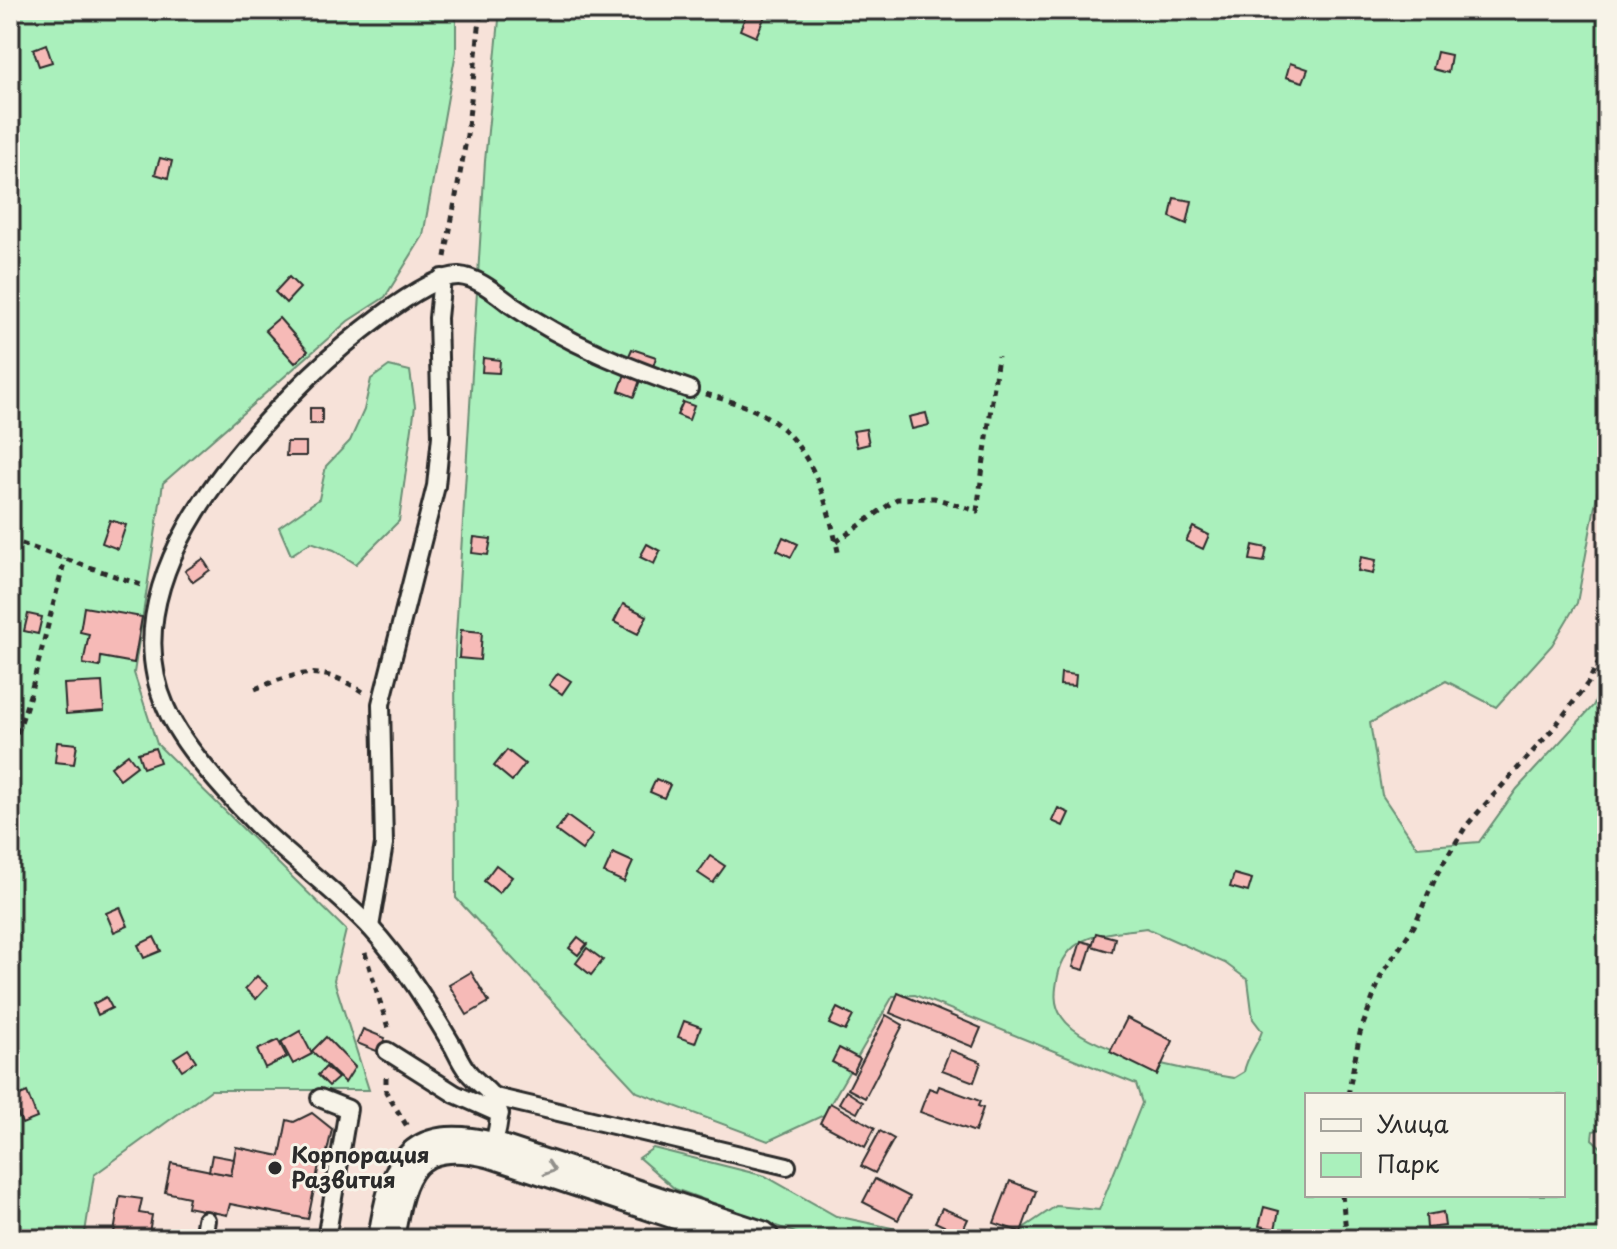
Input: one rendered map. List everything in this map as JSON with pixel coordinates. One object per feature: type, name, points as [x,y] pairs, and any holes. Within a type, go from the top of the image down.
[{"type":"street","points":[[386,1239],[392,1199],[404,1169],[426,1151],[460,1144],[492,1150],[761,1239]]},
{"type":"lane","points":[[689,389],[581,347],[482,284],[462,276],[442,278],[396,305],[314,372],[267,419],[224,473],[175,546],[159,591],[154,667],[166,708],[185,740],[255,822],[370,927],[418,991],[468,1072],[495,1097],[787,1166]]},
{"type":"lane","points":[[370,927],[384,844],[381,704],[436,486],[441,436],[438,318],[442,278]]},
{"type":"lane","points":[[387,1051],[455,1094],[500,1114]]},
{"type":"lane","points":[[492,1150],[500,1114],[495,1097]]},
{"type":"lane","points":[[320,1098],[348,1109],[326,1239]]},
{"type":"lane","points":[[203,1239],[206,1220]]},
{"type":"path","points":[[442,278],[467,135],[481,10]]},
{"type":"path","points":[[836,542],[897,499],[934,498],[977,511],[998,356]]},
{"type":"path","points":[[689,389],[756,410],[801,446],[827,501],[839,556]]},
{"type":"path","points":[[10,540],[159,591]]},
{"type":"path","points":[[10,756],[30,695],[65,559]]},
{"type":"path","points":[[1348,1093],[1360,1033],[1381,976],[1414,926],[1438,872],[1466,826],[1553,729],[1588,683],[1607,645]]},
{"type":"path","points":[[255,689],[291,674],[316,672],[343,678],[381,704]]},
{"type":"path","points":[[1342,1197],[1347,1239]]},
{"type":"green space","points":[[10,10],[456,10],[456,52],[423,236],[385,297],[348,321],[163,483],[134,673],[157,744],[346,930],[334,980],[369,1090],[211,1090],[94,1175],[84,1239],[10,1239]]},
{"type":"green space","points":[[500,10],[1607,10],[1604,457],[1577,603],[1552,645],[1496,707],[1446,681],[1370,723],[1382,795],[1417,847],[1479,842],[1517,789],[1593,706],[1607,679],[1607,1128],[1593,1131],[1592,1139],[1607,1153],[1607,1239],[1007,1239],[1056,1206],[1099,1210],[1142,1103],[1136,1084],[915,995],[893,996],[824,1115],[768,1141],[637,1092],[456,898],[455,651],[485,161]],"holes":[[[1146,928],[1225,963],[1248,980],[1253,1019],[1262,1031],[1244,1072],[1234,1078],[1116,1051],[1074,1030],[1062,1017],[1056,1002],[1056,986],[1063,961],[1070,950],[1091,937]]]},
{"type":"green space","points":[[389,366],[410,371],[415,406],[399,521],[356,564],[334,550],[311,542],[291,555],[279,527],[319,499],[326,466],[350,441],[364,410],[371,379]]},
{"type":"green space","points":[[653,1148],[765,1176],[836,1216],[943,1239],[812,1239],[675,1189],[639,1158]]},
{"type":"building","points":[[748,10],[765,16],[756,37],[740,30]]},
{"type":"building","points":[[46,44],[52,62],[39,66],[33,49]]},
{"type":"building","points":[[1437,52],[1451,55],[1448,73],[1433,69]]},
{"type":"building","points":[[1290,63],[1308,69],[1303,82],[1286,77]]},
{"type":"building","points":[[160,158],[172,161],[168,178],[155,174]]},
{"type":"building","points":[[1174,198],[1192,201],[1187,224],[1170,217]]},
{"type":"building","points":[[289,277],[300,288],[286,303],[275,292]]},
{"type":"building","points":[[279,318],[308,351],[295,363],[265,330]]},
{"type":"building","points":[[632,349],[656,357],[653,367],[628,358]]},
{"type":"building","points":[[483,358],[500,360],[499,373],[482,372]]},
{"type":"building","points":[[625,374],[640,380],[634,397],[619,391]]},
{"type":"building","points":[[683,402],[694,406],[689,420],[677,415]]},
{"type":"building","points":[[310,408],[322,408],[322,424],[310,424]]},
{"type":"building","points":[[926,413],[929,425],[912,429],[909,417]]},
{"type":"building","points":[[866,429],[869,444],[857,447],[853,431]]},
{"type":"building","points":[[287,442],[306,442],[306,456],[286,456]]},
{"type":"building","points":[[110,520],[126,525],[118,549],[102,543]]},
{"type":"building","points":[[1193,527],[1209,535],[1203,549],[1186,541]]},
{"type":"building","points":[[474,537],[491,539],[488,555],[472,553]]},
{"type":"building","points":[[783,537],[798,544],[791,557],[777,550]]},
{"type":"building","points":[[647,544],[660,551],[654,564],[640,557]]},
{"type":"building","points":[[1253,545],[1267,548],[1264,562],[1250,560]]},
{"type":"building","points":[[1361,557],[1376,560],[1373,574],[1358,571]]},
{"type":"building","points":[[203,559],[210,570],[193,582],[185,571]]},
{"type":"building","points":[[623,604],[647,616],[638,634],[614,622]]},
{"type":"building","points":[[84,607],[142,617],[134,663],[101,657],[100,667],[83,664],[89,634],[80,632]]},
{"type":"building","points":[[28,614],[42,617],[38,634],[24,631]]},
{"type":"building","points":[[461,630],[482,632],[480,660],[459,658]]},
{"type":"building","points":[[558,673],[571,681],[562,694],[549,685]]},
{"type":"building","points":[[1061,673],[1076,675],[1075,686],[1060,685]]},
{"type":"building","points":[[102,682],[104,711],[66,714],[64,684]]},
{"type":"building","points":[[57,742],[77,744],[74,764],[55,762]]},
{"type":"building","points":[[155,748],[160,762],[143,768],[138,753]]},
{"type":"building","points":[[507,750],[525,764],[512,781],[494,766]]},
{"type":"building","points":[[128,754],[137,766],[120,779],[111,767]]},
{"type":"building","points":[[656,779],[670,785],[664,798],[650,792]]},
{"type":"building","points":[[1058,808],[1069,813],[1063,826],[1052,821]]},
{"type":"building","points":[[567,816],[593,835],[582,850],[556,831]]},
{"type":"building","points":[[613,853],[633,862],[624,882],[604,873]]},
{"type":"building","points":[[710,856],[725,866],[713,883],[698,873]]},
{"type":"building","points":[[496,865],[512,877],[499,893],[484,881]]},
{"type":"building","points":[[1234,874],[1252,879],[1248,892],[1230,887]]},
{"type":"building","points":[[120,907],[128,926],[114,932],[106,913]]},
{"type":"building","points":[[1096,933],[1115,938],[1112,952],[1092,946]]},
{"type":"building","points":[[154,937],[161,951],[144,958],[138,945]]},
{"type":"building","points":[[578,937],[587,944],[578,955],[569,948]]},
{"type":"building","points":[[1081,941],[1092,944],[1084,970],[1073,967]]},
{"type":"building","points":[[587,948],[603,960],[591,975],[576,963]]},
{"type":"building","points":[[471,972],[489,1002],[467,1015],[449,985]]},
{"type":"building","points":[[257,976],[268,986],[256,999],[245,989]]},
{"type":"building","points":[[898,993],[981,1028],[973,1047],[890,1013]]},
{"type":"building","points":[[106,997],[112,1008],[98,1015],[93,1004]]},
{"type":"building","points":[[837,1008],[853,1016],[845,1031],[829,1024]]},
{"type":"building","points":[[886,1015],[903,1025],[865,1098],[848,1089]]},
{"type":"building","points":[[1127,1018],[1173,1041],[1157,1075],[1110,1052]]},
{"type":"building","points":[[684,1021],[701,1027],[695,1043],[678,1037]]},
{"type":"building","points":[[363,1029],[385,1038],[379,1052],[357,1043]]},
{"type":"building","points":[[300,1031],[312,1054],[293,1064],[281,1042]]},
{"type":"building","points":[[326,1037],[355,1067],[345,1083],[312,1051]]},
{"type":"building","points":[[278,1040],[287,1057],[265,1068],[257,1050]]},
{"type":"building","points":[[839,1048],[860,1059],[853,1073],[832,1062]]},
{"type":"building","points":[[188,1049],[196,1061],[182,1070],[174,1058]]},
{"type":"building","points":[[950,1050],[981,1062],[974,1082],[942,1070]]},
{"type":"building","points":[[326,1067],[338,1078],[329,1086],[318,1075]]},
{"type":"building","points":[[939,1086],[980,1101],[978,1106],[983,1108],[975,1132],[920,1112],[929,1088],[937,1091]]},
{"type":"building","points":[[846,1091],[863,1102],[857,1113],[839,1103]]},
{"type":"building","points":[[27,1092],[37,1118],[22,1124],[11,1099]]},
{"type":"building","points":[[830,1103],[875,1128],[865,1147],[820,1123]]},
{"type":"building","name":"Корпорация Развития","points":[[312,1113],[332,1129],[324,1166],[319,1165],[308,1219],[230,1204],[227,1215],[187,1207],[189,1197],[165,1192],[171,1163],[231,1175],[236,1147],[280,1156],[287,1120],[294,1122]]},
{"type":"building","points":[[880,1131],[894,1139],[875,1173],[861,1166]]},
{"type":"building","points":[[212,1155],[234,1159],[231,1175],[209,1171]]},
{"type":"building","points":[[875,1179],[910,1197],[898,1220],[863,1202]]},
{"type":"building","points":[[1010,1181],[1036,1191],[1021,1232],[994,1223]]},
{"type":"building","points":[[120,1196],[142,1199],[139,1213],[152,1215],[148,1239],[113,1239]]},
{"type":"building","points":[[1264,1207],[1279,1211],[1275,1229],[1259,1226]]},
{"type":"building","points":[[942,1208],[968,1219],[961,1234],[935,1222]]},
{"type":"building","points":[[1443,1212],[1445,1226],[1427,1228],[1426,1215]]},
{"type":"place","name":"Корпорация Развития","points":[[275,1168]]}]
